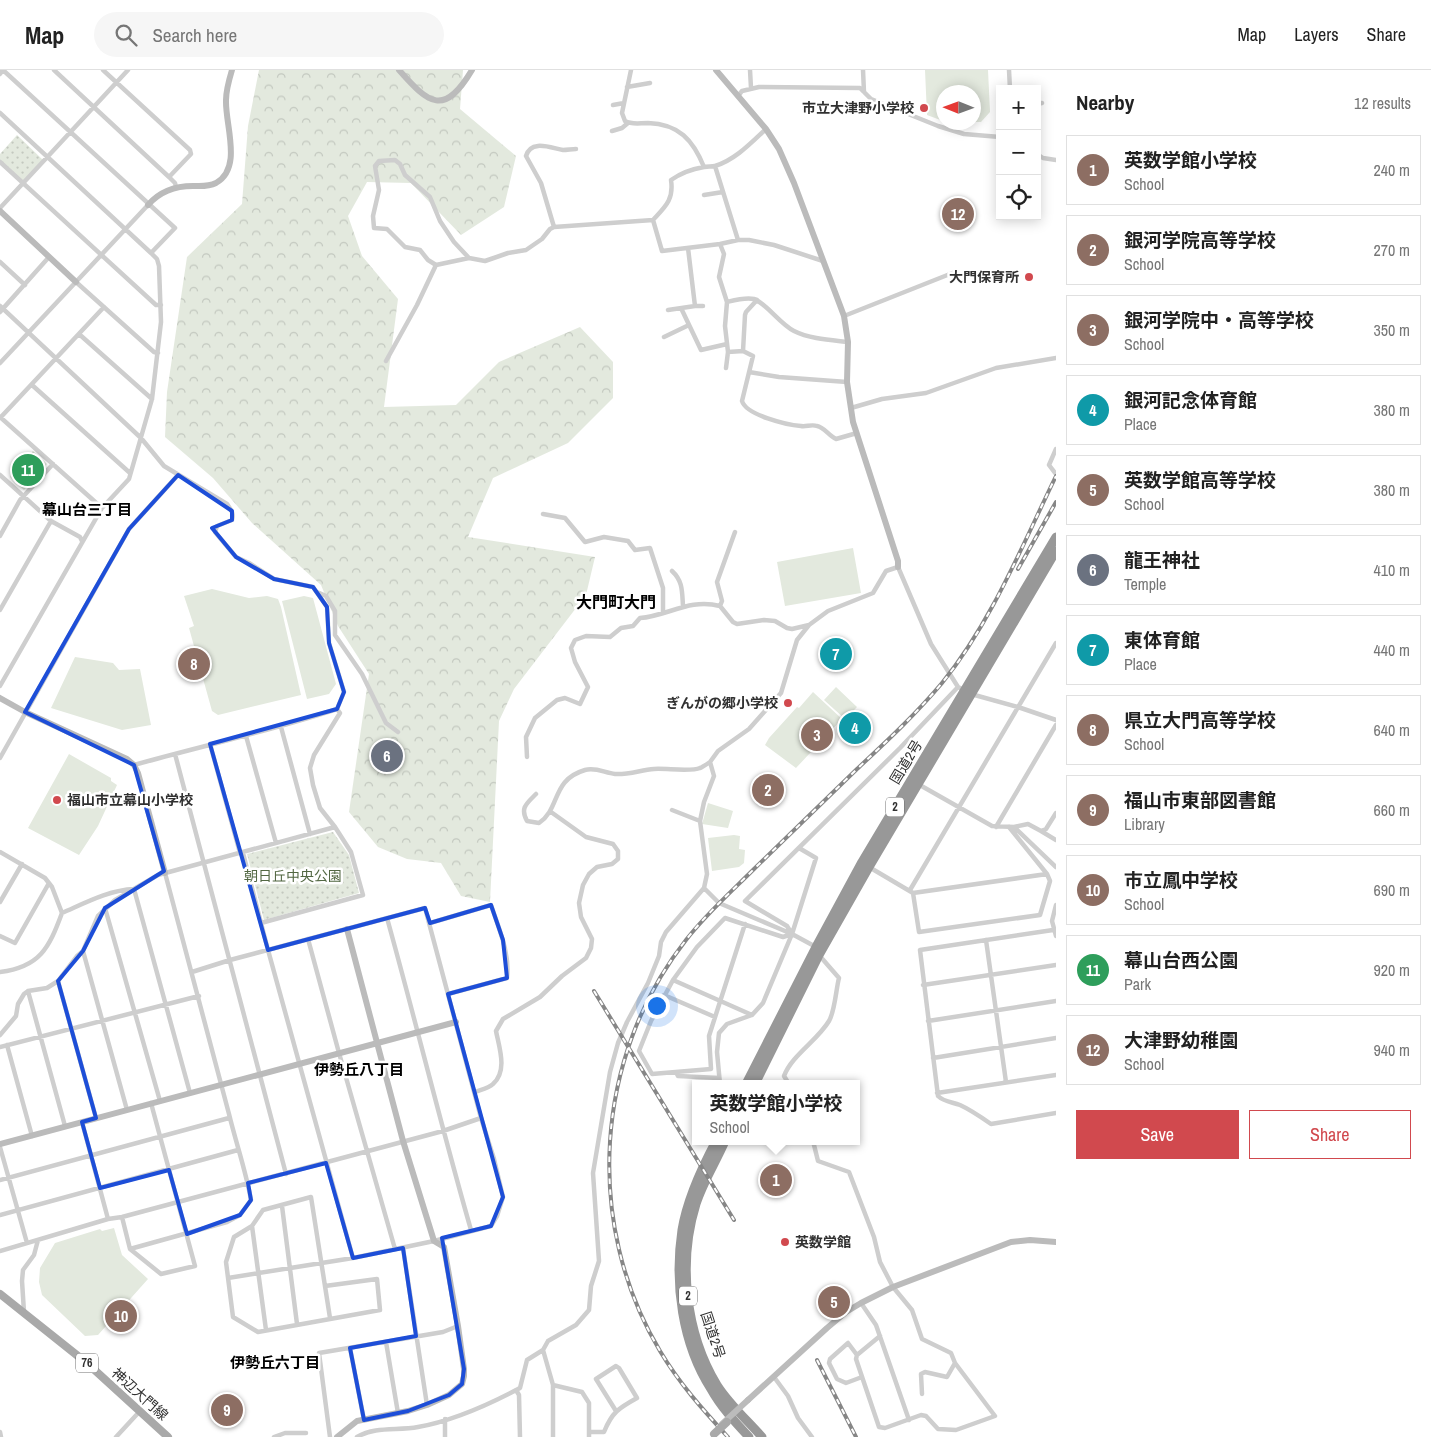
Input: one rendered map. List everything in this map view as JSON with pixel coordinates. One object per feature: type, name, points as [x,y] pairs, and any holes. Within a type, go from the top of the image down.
[{"type":"highway","name":"国道2号","points":[[748,1080],[862,862],[1056,537]]},
{"type":"highway","name":"国道2号","points":[[757,1080],[817,951],[918,784],[964,691],[1055,554]]},
{"type":"highway","name":"国道2号","points":[[714,1145],[701,1170],[682,1229],[679,1264],[681,1299],[685,1322],[696,1360],[729,1420],[749,1437]]},
{"type":"highway","name":"国道2号","points":[[723,1145],[697,1202],[690,1231],[686,1264],[688,1298],[694,1328],[703,1357],[718,1386],[762,1437]]},
{"type":"main road","name":"神辺大門線","points":[[0,1294],[88,1364],[168,1437]]},
{"type":"main road","points":[[711,1435],[739,1412]]},
{"type":"street","points":[[0,74],[3,70],[175,228],[152,253]]},
{"type":"street","points":[[54,70],[169,177],[176,187]]},
{"type":"street","points":[[103,70],[190,150],[191,154],[169,177]]},
{"type":"street","points":[[128,70],[0,209],[49,258],[158,354]]},
{"type":"street","points":[[0,363],[148,205],[164,192],[176,187],[209,186],[217,182],[227,172],[230,166],[231,151],[226,101],[232,70]]},
{"type":"street","points":[[398,70],[424,97],[440,101],[450,98],[466,81],[472,70]]},
{"type":"street","points":[[631,70],[622,112],[625,121],[630,124],[661,125],[683,134],[695,146],[704,167]]},
{"type":"street","points":[[716,70],[766,129],[779,149],[844,316],[848,342],[848,382],[851,408],[857,433],[898,561],[898,567],[931,644],[964,691],[1018,706],[1056,720]]},
{"type":"street","points":[[750,70],[751,88]]},
{"type":"street","points":[[863,70],[864,92]]},
{"type":"street","points":[[1008,70],[1010,85]]},
{"type":"street","points":[[627,87],[650,83]]},
{"type":"street","points":[[738,96],[742,92],[758,87],[860,88],[871,98],[938,126],[964,134],[996,136]]},
{"type":"street","points":[[613,105],[624,103]]},
{"type":"street","points":[[0,113],[152,253],[158,261],[161,305],[158,354],[152,399],[129,479],[102,508],[0,686]]},
{"type":"street","points":[[612,131],[622,128],[628,122]]},
{"type":"street","points":[[469,258],[454,242],[440,221],[430,197],[405,175],[400,164],[395,160],[379,161],[376,166],[379,190],[373,216],[374,228],[387,229],[405,247],[420,250],[428,260],[436,265],[469,258],[485,261],[508,253],[526,250],[542,239],[554,227],[653,220],[671,197],[673,189],[671,180],[686,171],[714,166],[743,150],[766,129]]},
{"type":"street","points":[[554,227],[541,183],[526,156],[532,147],[540,146],[563,150],[576,149]]},
{"type":"street","points":[[1041,156],[1056,160]]},
{"type":"street","points":[[0,162],[156,304],[161,305]]},
{"type":"street","points":[[714,166],[738,240]]},
{"type":"street","points":[[704,195],[723,192]]},
{"type":"street","points":[[653,220],[662,251],[738,240],[774,245],[823,261]]},
{"type":"street","points":[[720,244],[724,254],[720,277],[727,302],[725,326],[728,352],[726,368]]},
{"type":"street","points":[[688,248],[695,306]]},
{"type":"street","points":[[49,258],[25,286],[1,309],[141,438],[164,466],[227,504],[232,511],[232,520],[217,526],[215,532],[236,557],[249,563],[274,580],[305,584],[313,587],[328,607],[329,643],[344,692],[337,709],[281,727],[134,765]]},
{"type":"street","points":[[0,262],[25,286]]},
{"type":"street","points":[[386,361],[418,305],[436,265]]},
{"type":"street","points":[[844,316],[955,272]]},
{"type":"street","points":[[727,302],[746,299],[757,300],[778,320],[795,332],[810,337],[848,342]]},
{"type":"street","points":[[743,351],[746,312],[757,300]]},
{"type":"street","points":[[668,310],[703,306]]},
{"type":"street","points":[[102,508],[0,417],[104,307]]},
{"type":"street","points":[[681,308],[701,350],[727,344]]},
{"type":"street","points":[[664,337],[689,325]]},
{"type":"street","points":[[79,334],[152,399]]},
{"type":"street","points":[[728,352],[743,351],[753,356],[742,401],[754,413],[792,425],[804,427],[815,425],[836,439],[857,433]]},
{"type":"street","points":[[851,408],[882,399],[926,393],[996,368],[1056,358]]},
{"type":"street","points":[[749,372],[779,377],[848,382]]},
{"type":"street","points":[[32,384],[130,473]]},
{"type":"street","points":[[1055,473],[1049,465],[1056,449]]},
{"type":"street","points":[[0,536],[23,496],[52,464]]},
{"type":"street","points":[[0,474],[51,521],[80,537],[82,541]]},
{"type":"street","points":[[0,758],[129,529],[178,475]]},
{"type":"street","points":[[543,514],[565,518],[585,542],[604,537],[628,541],[635,550],[650,548],[663,588],[663,612]]},
{"type":"street","points":[[0,521],[6,526]]},
{"type":"street","points":[[0,610],[51,521]]},
{"type":"street","points":[[720,606],[722,601],[717,582],[735,532]]},
{"type":"street","points":[[536,794],[524,807],[523,813],[527,821],[539,823],[551,812],[557,792],[567,779],[585,770],[604,770],[614,774],[653,769],[699,769],[710,762],[718,751],[749,729],[781,693],[797,640],[809,625],[828,611],[873,593],[886,571],[898,567]]},
{"type":"street","points":[[672,571],[678,577],[681,586],[683,606]]},
{"type":"street","points":[[316,591],[326,596],[335,611],[335,635],[362,674],[386,723],[398,732]]},
{"type":"street","points":[[526,757],[526,737],[535,718],[557,700],[566,698],[580,704],[588,687],[575,662],[571,648],[576,640],[586,636],[610,637],[621,628],[633,626],[640,618],[652,617],[683,606],[704,604],[720,606],[733,622],[738,624],[764,620],[775,621],[792,629],[809,625]]},
{"type":"street","points":[[1011,827],[1047,874],[1050,881],[1040,915],[919,932],[912,891],[1018,706],[1056,644]]},
{"type":"street","points":[[792,934],[787,926],[744,901],[900,748],[964,691]]},
{"type":"street","points":[[0,698],[25,712],[127,759],[134,765],[138,773],[199,996],[248,1184],[251,1200],[240,1215],[227,1222],[130,1249]]},
{"type":"street","points":[[261,923],[363,895],[351,852],[320,808],[310,768],[314,755],[340,714],[337,709]]},
{"type":"street","points":[[996,826],[1056,725]]},
{"type":"street","points":[[281,727],[310,834]]},
{"type":"street","points":[[246,736],[276,843]]},
{"type":"street","points":[[210,744],[353,1258]]},
{"type":"street","points":[[175,754],[286,1174]]},
{"type":"street","points":[[357,1437],[367,1431],[418,1427],[445,1419],[468,1412],[520,1388],[527,1360],[543,1350],[548,1341],[576,1325],[589,1310],[591,1286],[599,1261],[593,1173],[610,1072],[618,1043],[648,983],[666,932],[704,888],[707,874],[700,821],[704,802],[714,776],[710,762]]},
{"type":"street","points":[[918,784],[959,808],[996,826],[1011,827],[1028,824],[1056,840]]},
{"type":"street","points":[[672,810],[700,821]]},
{"type":"street","points":[[475,1092],[493,1084],[501,1072],[502,1059],[496,1031],[503,1019],[540,997],[562,976],[586,958],[591,948],[592,939],[581,917],[579,903],[583,885],[589,874],[597,867],[612,864],[618,859],[618,851],[613,844],[586,837],[551,812]]},
{"type":"street","points":[[1041,831],[1046,829],[1056,813]]},
{"type":"street","points":[[0,1035],[16,1016],[18,1004],[24,994],[28,991],[47,988],[58,982],[77,956],[83,951],[98,916],[115,900],[158,875],[335,827]]},
{"type":"street","points":[[1011,827],[1056,867]]},
{"type":"street","points":[[720,1080],[717,1052],[719,1033],[727,1024],[752,1015],[763,1003],[792,934],[816,858],[799,848]]},
{"type":"street","points":[[0,852],[45,878],[62,913],[55,933],[44,952],[29,964],[14,970],[0,972]]},
{"type":"street","points":[[0,902],[22,864]]},
{"type":"street","points":[[869,867],[912,891],[1047,874]]},
{"type":"street","points":[[0,936],[15,943],[49,883]]},
{"type":"street","points":[[704,888],[719,903],[792,934],[817,951],[839,978],[830,1019],[813,1042],[787,1068],[784,1076],[786,1080]]},
{"type":"street","points":[[62,913],[89,901],[124,890],[134,889]]},
{"type":"street","points":[[134,889],[190,1093]]},
{"type":"street","points":[[1056,904],[1052,922],[1056,936]]},
{"type":"street","points":[[430,923],[491,905],[503,940],[508,965],[507,978],[448,994]]},
{"type":"street","points":[[105,908],[160,1100]]},
{"type":"street","points":[[192,972],[230,960],[425,908],[503,1197],[497,1216],[491,1226],[434,1241],[353,1258],[228,1278]]},
{"type":"street","points":[[387,918],[418,1032],[442,1131],[471,1230]]},
{"type":"street","points":[[744,924],[708,1036],[711,1069],[652,1074],[639,1051],[664,995],[697,947],[725,918],[744,924],[783,937],[792,934]]},
{"type":"street","points":[[337,1437],[357,1421],[398,1413],[427,1405],[448,1396],[462,1384],[464,1376],[458,1326],[444,1247],[434,1241],[403,1141],[347,929]]},
{"type":"street","points":[[1053,930],[920,950],[938,1096],[942,1100],[958,1104],[991,1124],[1056,1113]]},
{"type":"street","points":[[308,939],[395,1249]]},
{"type":"street","points":[[986,940],[1006,1082]]},
{"type":"street","points":[[83,951],[127,1110]]},
{"type":"street","points":[[924,985],[1056,965]]},
{"type":"street","points":[[673,980],[752,1015]]},
{"type":"street","points":[[58,982],[96,1118]]},
{"type":"street","points":[[28,991],[65,1126]]},
{"type":"street","points":[[664,995],[715,1017]]},
{"type":"street","points":[[0,1046],[199,996]]},
{"type":"street","points":[[928,1021],[1056,1001]]},
{"type":"street","points":[[27,1243],[0,1146],[160,1100],[456,1022]]},
{"type":"street","points":[[933,1058],[1056,1038]]},
{"type":"street","points":[[7,1045],[32,1136]]},
{"type":"street","points":[[676,1072],[678,1076],[712,1080]]},
{"type":"street","points":[[937,1092],[1056,1075]]},
{"type":"street","points":[[122,1217],[130,1249],[161,1274],[196,1266],[151,1103]]},
{"type":"street","points":[[0,1180],[230,1118]]},
{"type":"street","points":[[0,1251],[108,1219],[286,1174],[442,1131],[481,1118]]},
{"type":"street","points":[[82,1122],[108,1219]]},
{"type":"street","points":[[814,1145],[818,1161],[849,1172],[874,1237],[880,1262],[893,1288],[912,1310],[922,1338],[950,1353],[955,1363],[995,1416],[956,1430],[938,1429],[926,1416],[921,1415],[885,1428],[879,1427],[856,1358],[857,1355],[848,1343],[828,1363],[837,1379],[846,1383],[862,1377]]},
{"type":"street","points":[[0,1215],[238,1150]]},
{"type":"street","points":[[325,1286],[377,1278],[380,1310],[258,1332],[233,1317],[226,1262],[234,1237],[252,1226],[263,1210],[311,1197],[330,1318]]},
{"type":"street","points":[[282,1206],[297,1324]]},
{"type":"street","points":[[252,1226],[266,1330]]},
{"type":"street","points":[[24,1312],[23,1270],[34,1255],[38,1240]]},
{"type":"street","points":[[711,1435],[827,1328],[846,1312],[861,1303],[893,1288],[1011,1242],[1030,1240],[1056,1242]]},
{"type":"street","points":[[403,1248],[427,1405]]},
{"type":"street","points":[[861,1303],[876,1325],[909,1420]]},
{"type":"street","points":[[330,1437],[319,1353],[442,1332],[458,1326]]},
{"type":"street","points":[[857,1355],[880,1336]]},
{"type":"street","points":[[386,1342],[398,1413]]},
{"type":"street","points":[[350,1348],[364,1420]]},
{"type":"street","points":[[543,1350],[553,1385],[553,1437]]},
{"type":"street","points":[[922,1394],[921,1374],[925,1372],[947,1377],[955,1363]]},
{"type":"street","points":[[553,1385],[582,1392],[589,1403],[589,1435],[604,1432],[616,1411],[638,1398],[616,1366],[596,1379],[616,1411]]},
{"type":"street","points":[[774,1377],[788,1396],[798,1418],[812,1437]]},
{"type":"street","points":[[516,1390],[519,1395],[520,1437]]},
{"type":"street","points":[[116,1437],[140,1411]]},
{"type":"street","points":[[445,1419],[445,1437]]},
{"type":"street","points":[[956,1430],[957,1437]]},
{"type":"street","points":[[0,1432],[1,1437]]},
{"type":"street","points":[[274,1437],[285,1433],[306,1433]]},
{"type":"highlighted area","points":[[178,475],[232,511],[232,520],[212,528],[236,557],[274,579],[313,587],[327,607],[329,643],[344,692],[337,709],[210,744],[268,950],[425,908],[430,923],[491,905],[503,940],[507,978],[448,994],[503,1197],[491,1226],[442,1238],[464,1369],[462,1384],[449,1395],[408,1411],[364,1420],[350,1348],[416,1336],[403,1248],[353,1258],[326,1163],[248,1183],[251,1200],[240,1215],[187,1234],[169,1170],[100,1188],[82,1122],[96,1118],[58,981],[83,951],[105,908],[164,871],[134,765],[25,712],[129,529]]},
{"type":"green space","points":[[259,70],[463,70],[460,109],[516,156],[504,207],[461,235],[411,183],[367,182],[348,216],[362,256],[398,299],[384,407],[456,405],[499,362],[580,327],[613,362],[613,398],[568,443],[493,478],[468,537],[595,557],[586,595],[514,689],[499,721],[490,902],[461,896],[441,863],[407,859],[378,847],[349,812],[369,674],[338,626],[321,585],[252,523],[213,478],[165,437],[167,392],[187,257],[242,204],[248,126]]},
{"type":"green space","points":[[925,70],[988,70],[990,112],[981,122],[981,85],[936,85],[936,118],[927,115]]},
{"type":"green space","points":[[17,135],[43,160],[22,183],[0,162],[0,154]]},
{"type":"green space","points":[[33,451],[47,464],[24,490],[10,477]]},
{"type":"green space","points":[[853,548],[861,593],[785,606],[777,562]]},
{"type":"green space","points":[[212,589],[249,598],[267,596],[278,599],[301,695],[218,715],[212,711],[189,628],[194,626],[184,596]]},
{"type":"green space","points":[[304,596],[313,598],[336,684],[329,694],[307,699],[282,601]]},
{"type":"green space","points":[[75,657],[113,663],[119,670],[140,669],[151,725],[122,730],[51,708]]},
{"type":"green space","points":[[836,687],[857,707],[845,719],[824,700]]},
{"type":"green space","points":[[813,692],[842,719],[796,768],[765,745],[797,707],[799,708]]},
{"type":"green space","points":[[69,754],[111,778],[111,781],[117,785],[98,826],[79,855],[28,828]]},
{"type":"green space","points":[[708,803],[733,811],[728,828],[702,824]]},
{"type":"green space","name":"朝日丘中央公園","points":[[333,832],[349,855],[359,893],[264,920],[247,854]]},
{"type":"green space","points":[[740,836],[739,849],[745,850],[744,863],[739,867],[712,871],[708,838]]},
{"type":"green space","points":[[114,1228],[122,1255],[148,1279],[98,1335],[85,1336],[42,1295],[39,1282],[40,1268],[55,1243],[100,1229],[102,1231]]},
{"type":"railway","points":[[728,1437],[692,1396],[660,1351],[636,1302],[619,1250],[611,1196],[610,1142],[617,1088],[632,1036],[655,986],[686,940],[702,921],[922,706],[960,660],[991,610],[1056,476]]},
{"type":"railway","points":[[1018,569],[1056,502]]},
{"type":"railway","points":[[594,991],[734,1220]]},
{"type":"railway","points":[[817,1360],[856,1437]]},
{"type":"place","name":"市立大津野小学校","points":[[924,108]]},
{"type":"place","name":"大津野幼稚園","points":[[958,214]]},
{"type":"place","name":"大門保育所","points":[[1029,277]]},
{"type":"place","name":"幕山台西公園","points":[[28,470]]},
{"type":"place","name":"東体育館","points":[[836,654]]},
{"type":"place","name":"県立大門高等学校","points":[[194,664]]},
{"type":"place","name":"ぎんがの郷小学校","points":[[788,703]]},
{"type":"place","name":"銀河記念体育館","points":[[855,728]]},
{"type":"place","name":"銀河学院中・高等学校","points":[[817,735]]},
{"type":"place","name":"龍王神社","points":[[387,756]]},
{"type":"place","name":"銀河学院高等学校","points":[[768,790]]},
{"type":"place","name":"福山市立幕山小学校","points":[[57,800]]},
{"type":"place","name":"英数学館小学校","points":[[776,1180]]},
{"type":"place","name":"英数学館","points":[[785,1242]]},
{"type":"place","name":"英数学館高等学校","points":[[834,1302]]},
{"type":"place","name":"市立鳳中学校","points":[[121,1316]]},
{"type":"place","name":"福山市東部図書館","points":[[227,1410]]},
{"type":"district","name":"幕山台三丁目","points":[[87,509]]},
{"type":"district","name":"大門町大門","points":[[616,602]]},
{"type":"district","name":"伊勢丘八丁目","points":[[359,1069]]},
{"type":"district","name":"伊勢丘六丁目","points":[[275,1362]]}]
